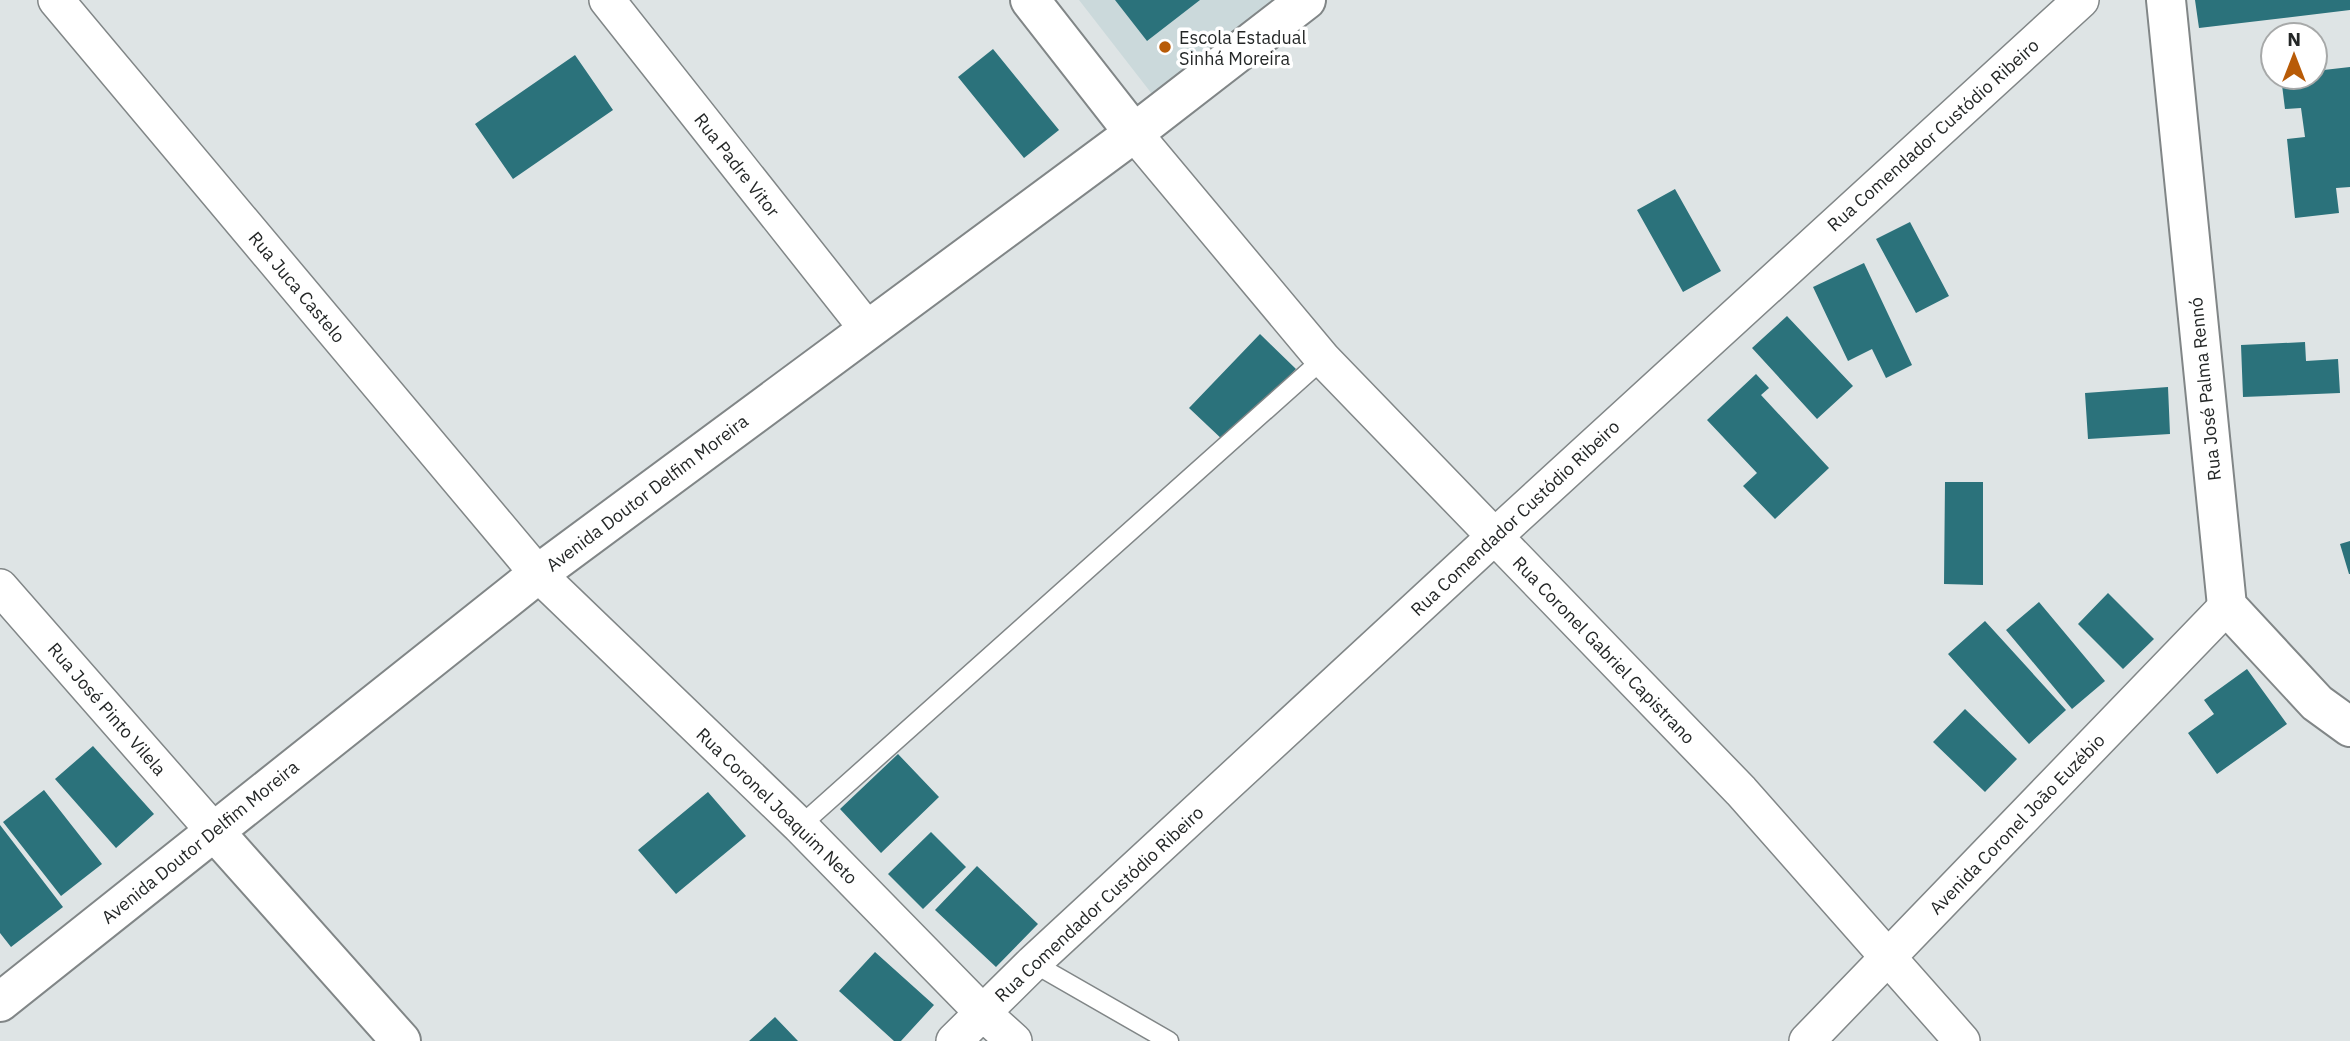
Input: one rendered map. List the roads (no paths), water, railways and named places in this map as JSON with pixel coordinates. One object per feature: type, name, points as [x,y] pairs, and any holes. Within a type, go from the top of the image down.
[{"type":"main road","points":[[1030,0],[1134,133]]},
{"type":"main road","name":"Avenida Doutor Delfim Moreira","points":[[0,1002],[538,574],[1134,133],[1306,0]]},
{"type":"main road","name":"Rua José Palma Rennó","points":[[2166,0],[2227,606]]},
{"type":"main road","points":[[2227,606],[2318,703],[2350,727]]},
{"type":"main road","points":[[213,830],[401,1041]]},
{"type":"street","name":"Rua Juca Castelo","points":[[56,0],[538,574]]},
{"type":"street","name":"Rua Padre Vitor","points":[[607,0],[868,330]]},
{"type":"street","name":"Rua Comendador Custódio Ribeiro","points":[[954,1041],[1033,963],[1494,537],[2081,0]]},
{"type":"street","name":"Rua Coronel Gabriel Capistrano","points":[[1134,133],[1322,359],[1741,791],[1962,1041]]},
{"type":"street","name":"Rua Coronel Joaquim Neto","points":[[538,574],[800,826],[984,1014],[1014,1041]]},
{"type":"street","name":"Rua José Pinto Vilela","points":[[0,587],[213,830]]},
{"type":"street","name":"Avenida Coronel João Euzébio","points":[[1807,1041],[2227,606]]},
{"type":"lane","points":[[800,826],[1322,359]]},
{"type":"lane","points":[[1033,963],[1169,1041]]},
{"type":"place","name":"Escola Estadual Sinhá Moreira","points":[[1165,47]]}]
